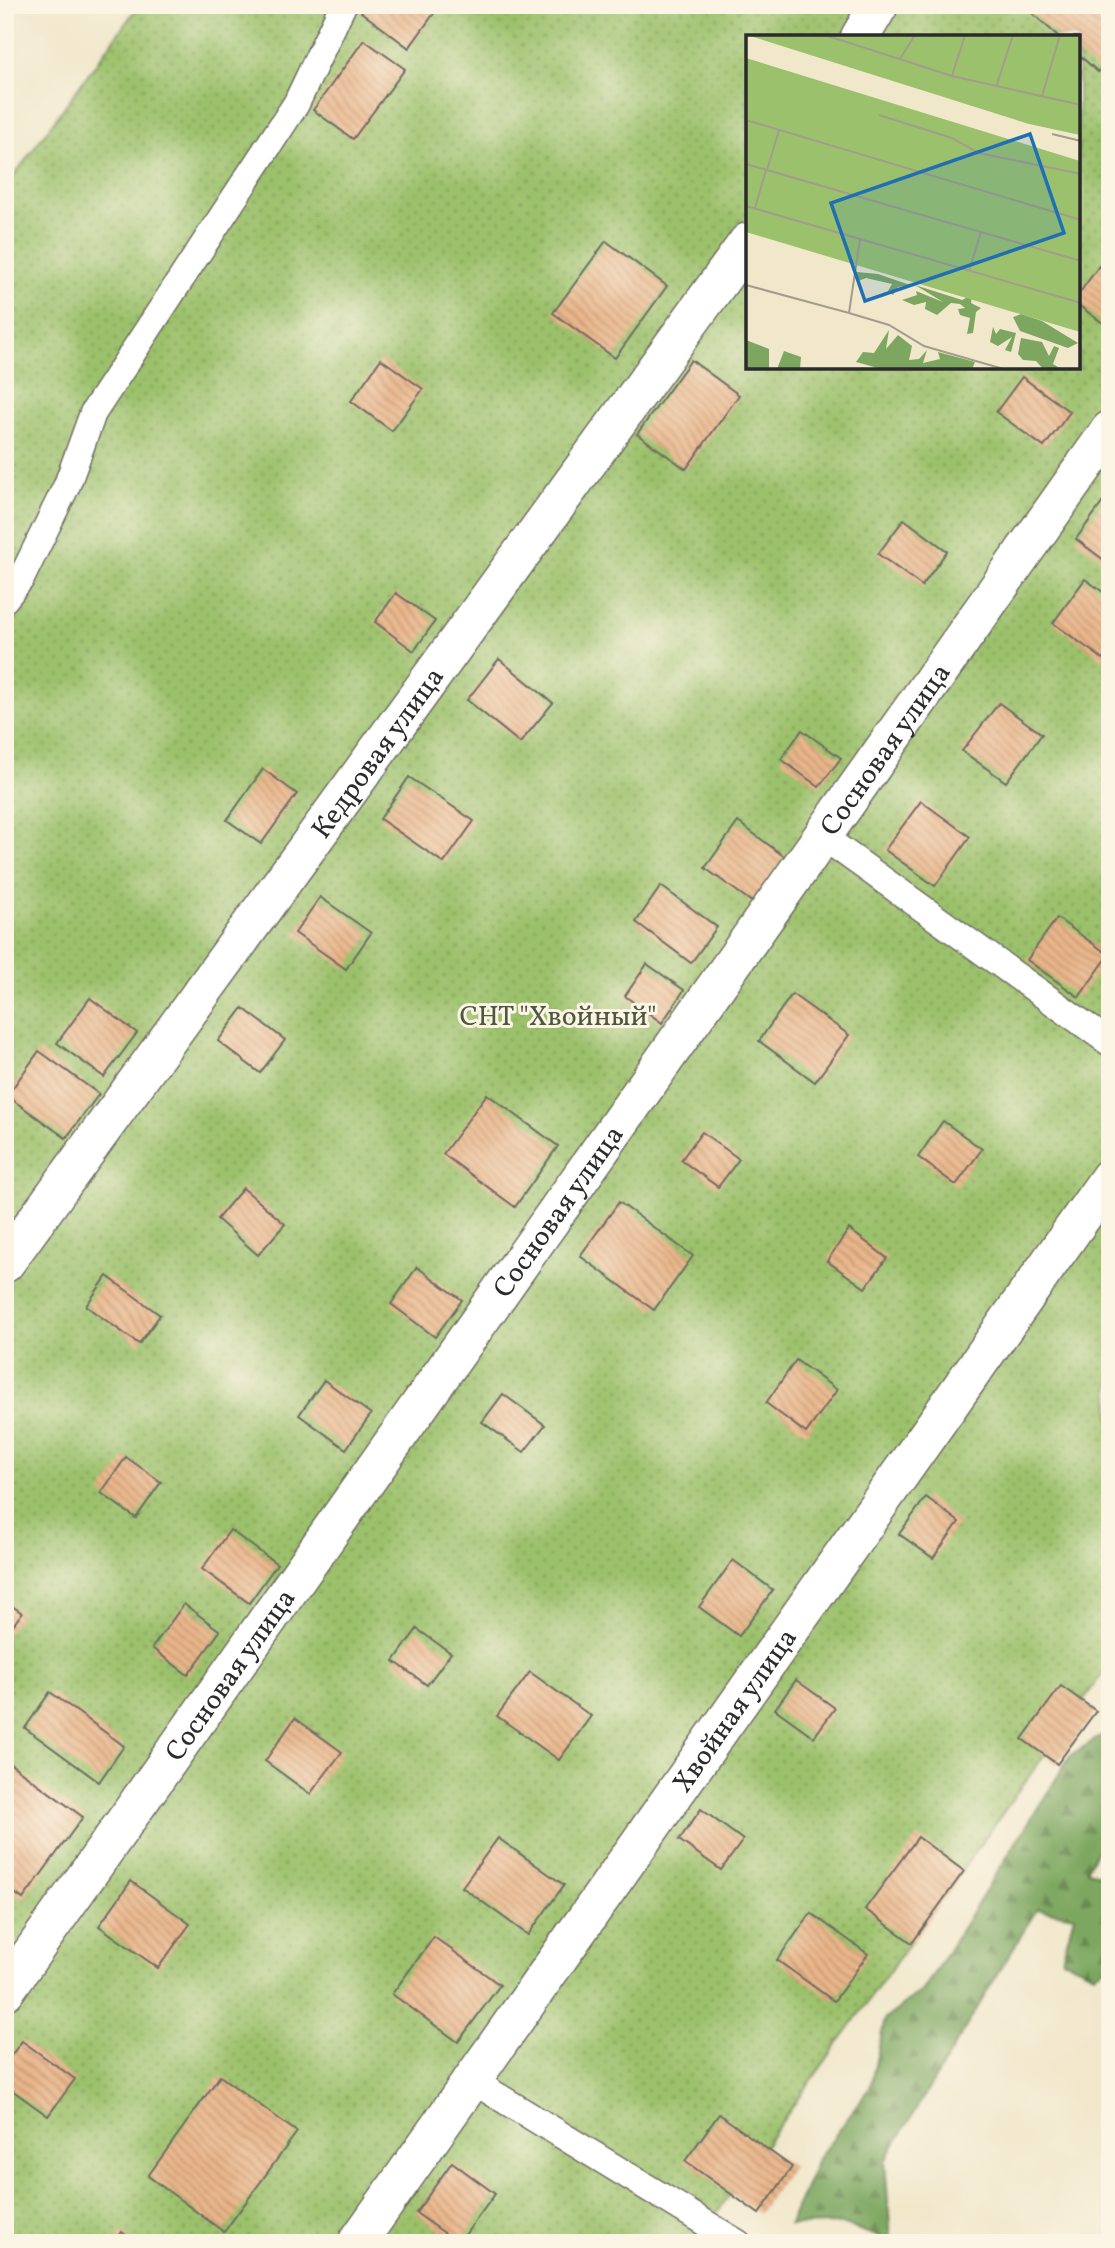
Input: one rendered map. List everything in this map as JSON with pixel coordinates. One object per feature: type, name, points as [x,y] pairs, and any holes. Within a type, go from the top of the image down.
[{"type":"street","points":[[861,35],[879,5]]},
{"type":"street","name":"Кедровая улица","points":[[5,1263],[746,243]]},
{"type":"street","name":"Сосновая улица","points":[[5,1991],[1110,430]]},
{"type":"street","name":"Хвойная улица","points":[[357,2243],[1110,1177]]},
{"type":"lane","points":[[5,599],[20,579],[67,485],[93,413],[296,104],[343,5]]},
{"type":"lane","points":[[822,836],[1110,1043]]},
{"type":"lane","points":[[473,2081],[738,2243]]},
{"type":"green space","name":"СНТ \"Хвойный\"","points":[[139,5],[1110,5],[1110,1663],[695,2243],[5,2243],[5,188]]},
{"type":"green space","points":[[1109,1731],[1110,1831],[1086,1869],[1110,1879],[1110,1965],[1094,1974],[1062,1959],[1074,1916],[1037,1909],[885,2161],[891,2241],[842,2224],[789,2225],[817,2160],[870,2088],[885,2019],[924,1989],[1071,1755]]},
{"type":"building","points":[[366,5],[440,5],[409,48],[361,12]]},
{"type":"building","points":[[1039,5],[1110,5],[1110,59],[1098,72],[1080,56],[1080,35],[1057,35],[1032,13]]},
{"type":"building","points":[[364,40],[405,69],[353,139],[313,110]]},
{"type":"building","points":[[606,241],[667,286],[615,358],[553,313]]},
{"type":"building","points":[[1099,266],[1110,274],[1110,328],[1080,306],[1080,292]]},
{"type":"building","points":[[381,359],[423,389],[392,431],[351,401]]},
{"type":"building","points":[[691,360],[739,395],[686,469],[637,434]]},
{"type":"building","points":[[1022,377],[1070,412],[1044,447],[996,412]]},
{"type":"building","points":[[1110,492],[1110,552],[1104,560],[1076,539]]},
{"type":"building","points":[[904,519],[947,551],[922,586],[878,554]]},
{"type":"building","points":[[1085,579],[1110,597],[1110,649],[1103,659],[1053,623]]},
{"type":"building","points":[[396,593],[435,621],[414,651],[375,622]]},
{"type":"building","points":[[499,659],[553,703],[520,743],[467,700]]},
{"type":"building","points":[[999,703],[1042,734],[1006,782],[962,751]]},
{"type":"building","points":[[802,730],[841,758],[819,787],[781,759]]},
{"type":"building","points":[[263,769],[297,794],[261,844],[227,820]]},
{"type":"building","points":[[409,777],[474,821],[444,863],[380,819]]},
{"type":"building","points":[[921,801],[970,837],[935,886],[885,850]]},
{"type":"building","points":[[738,822],[785,857],[752,902],[705,868]]},
{"type":"building","points":[[661,886],[717,927],[691,963],[636,922]]},
{"type":"building","points":[[320,897],[371,933],[346,969],[295,933]]},
{"type":"building","points":[[1057,918],[1109,955],[1079,997],[1027,960]]},
{"type":"building","points":[[647,964],[684,990],[662,1023],[625,996]]},
{"type":"building","points":[[792,994],[849,1035],[815,1082],[759,1041]]},
{"type":"building","points":[[90,998],[137,1033],[104,1077],[57,1043]]},
{"type":"building","points":[[243,1008],[285,1040],[260,1073],[218,1041]]},
{"type":"building","points":[[39,1051],[99,1094],[66,1138],[7,1096]]},
{"type":"building","points":[[487,1094],[558,1146],[515,1207],[443,1154]]},
{"type":"building","points":[[943,1121],[982,1149],[956,1185],[918,1157]]},
{"type":"building","points":[[702,1132],[739,1159],[718,1187],[681,1160]]},
{"type":"building","points":[[243,1188],[285,1224],[258,1255],[217,1219]]},
{"type":"building","points":[[619,1202],[693,1256],[654,1310],[580,1256]]},
{"type":"building","points":[[849,1229],[887,1258],[865,1288],[827,1261]]},
{"type":"building","points":[[417,1267],[462,1300],[435,1337],[391,1304]]},
{"type":"building","points":[[107,1276],[160,1315],[139,1344],[86,1306]]},
{"type":"building","points":[[796,1360],[837,1390],[806,1433],[766,1403]]},
{"type":"building","points":[[324,1380],[371,1414],[346,1449],[299,1415]]},
{"type":"building","points":[[503,1394],[545,1425],[524,1452],[482,1422]]},
{"type":"building","points":[[126,1457],[161,1482],[136,1518],[101,1493]]},
{"type":"building","points":[[926,1497],[959,1522],[933,1558],[899,1534]]},
{"type":"building","points":[[230,1530],[277,1564],[249,1603],[202,1569]]},
{"type":"building","points":[[733,1560],[773,1590],[739,1636],[699,1607]]},
{"type":"building","points":[[5,1601],[22,1613],[5,1636]]},
{"type":"building","points":[[184,1604],[220,1631],[188,1675],[152,1648]]},
{"type":"building","points":[[417,1629],[451,1653],[427,1685],[394,1661]]},
{"type":"building","points":[[530,1672],[591,1716],[559,1760],[497,1716]]},
{"type":"building","points":[[796,1680],[835,1708],[814,1737],[775,1709]]},
{"type":"building","points":[[1061,1686],[1096,1711],[1057,1764],[1022,1739]]},
{"type":"building","points":[[50,1692],[124,1746],[99,1782],[25,1728]]},
{"type":"building","points":[[295,1718],[342,1752],[310,1794],[265,1761]]},
{"type":"building","points":[[5,1760],[83,1817],[23,1899],[5,1886]]},
{"type":"building","points":[[701,1809],[743,1840],[721,1870],[679,1840]]},
{"type":"building","points":[[918,1837],[964,1871],[912,1943],[865,1909]]},
{"type":"building","points":[[498,1838],[564,1885],[528,1935],[462,1887]]},
{"type":"building","points":[[131,1881],[190,1924],[158,1968],[99,1926]]},
{"type":"building","points":[[811,1913],[868,1954],[834,2001],[777,1960]]},
{"type":"building","points":[[434,1937],[500,1985],[458,2042],[392,1994]]},
{"type":"building","points":[[22,2041],[75,2079],[48,2116],[5,2085],[5,2064]]},
{"type":"building","points":[[220,2076],[297,2132],[224,2232],[148,2176]]},
{"type":"building","points":[[719,2114],[792,2167],[759,2214],[685,2161]]},
{"type":"building","points":[[452,2162],[495,2194],[459,2243],[416,2213]]},
{"type":"building","points":[[122,2232],[136,2243],[114,2243]]}]
